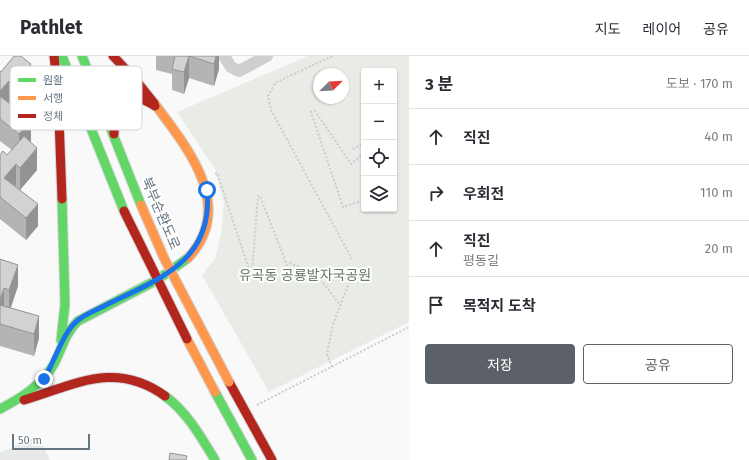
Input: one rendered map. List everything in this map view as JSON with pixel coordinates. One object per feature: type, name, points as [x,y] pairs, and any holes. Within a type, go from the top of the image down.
[{"type":"main road","points":[[54,56],[55,66]]},
{"type":"main road","points":[[62,56],[66,66]]},
{"type":"main road","name":"북부순환도로","points":[[82,56],[86,66]]},
{"type":"main road","points":[[112,56],[122,66]]},
{"type":"main road","points":[[0,409],[31,391],[44,379],[64,338],[76,322],[161,278],[186,259],[200,240],[207,218],[208,204],[203,179],[192,157],[142,87]]},
{"type":"main road","points":[[142,98],[158,109]]},
{"type":"main road","points":[[58,352],[63,335],[65,304],[59,130]]},
{"type":"main road","points":[[92,130],[124,211],[158,285],[252,460]]},
{"type":"main road","name":"북부순환도로","points":[[111,130],[164,258],[272,460]]},
{"type":"main road","points":[[114,130],[115,141]]},
{"type":"main road","points":[[10,404],[84,381],[103,377],[124,379],[145,384],[167,396],[184,412],[215,460]]},
{"type":"street","points":[[224,56],[231,67],[239,71],[267,56]]},
{"type":"path","points":[[332,56],[275,83],[268,96],[271,110],[352,259]]},
{"type":"path","points":[[361,156],[351,164],[315,110],[311,112],[343,207],[361,201]]},
{"type":"path","points":[[354,149],[361,145]]},
{"type":"path","points":[[217,173],[250,272],[252,272],[258,196],[260,196],[287,265],[290,263],[317,275],[341,306]]},
{"type":"path","points":[[332,367],[326,354],[333,324],[341,306],[345,290],[353,273]]},
{"type":"path","points":[[245,411],[409,327]]},
{"type":"shaded area","points":[[38,436],[50,460],[0,460],[0,453]]},
{"type":"green space","name":"유곡동 공룡발자국공원","points":[[308,56],[409,56],[409,322],[269,392],[202,275],[215,259],[221,235],[224,204],[215,169],[177,112]]},
{"type":"building","points":[[14,56],[21,56],[31,64],[29,66],[10,66],[10,82],[9,81],[0,91],[0,71],[1,72]]},
{"type":"building","points":[[175,56],[189,56],[184,72],[172,69]]},
{"type":"building","points":[[189,56],[216,56],[214,64]]},
{"type":"building","points":[[0,96],[10,104],[10,127],[0,119]]},
{"type":"building","points":[[14,130],[22,130],[19,134]]},
{"type":"building","points":[[24,136],[37,148],[20,168],[16,164],[4,178],[38,204],[26,218],[0,197],[0,155],[3,151],[7,155]]},
{"type":"building","points":[[0,259],[18,265],[9,290],[4,288],[0,300]]},
{"type":"building","points":[[0,305],[39,316],[34,334],[0,324]]},
{"type":"building","points":[[170,453],[187,456],[186,460],[169,460]]},
{"type":"traffic: fast","points":[[62,56],[66,66]]},
{"type":"traffic: fast","points":[[82,56],[86,66]]},
{"type":"traffic: fast","points":[[92,130],[124,211]]},
{"type":"traffic: fast","points":[[111,130],[141,205]]},
{"type":"traffic: fast","points":[[61,340],[65,304],[62,199]]},
{"type":"traffic: fast","points":[[0,409],[37,385],[49,372],[64,341],[78,321],[157,280],[188,258]]},
{"type":"traffic: fast","points":[[215,392],[252,460]]},
{"type":"traffic: fast","points":[[165,396],[187,417],[215,460]]},
{"type":"traffic: slow","points":[[154,103],[192,157],[201,177],[207,197],[208,218],[202,238],[188,258]]},
{"type":"traffic: slow","points":[[141,205],[164,258],[229,382]]},
{"type":"traffic: slow","points":[[187,339],[215,392]]},
{"type":"traffic: jam","points":[[54,56],[55,66]]},
{"type":"traffic: jam","points":[[113,56],[123,66]]},
{"type":"traffic: jam","points":[[142,88],[154,103]]},
{"type":"traffic: jam","points":[[142,100],[155,106]]},
{"type":"traffic: jam","points":[[59,130],[62,199]]},
{"type":"traffic: jam","points":[[114,130],[114,134]]},
{"type":"traffic: jam","points":[[124,211],[187,339]]},
{"type":"traffic: jam","points":[[24,400],[78,383],[112,377],[129,379],[147,385],[165,396]]},
{"type":"traffic: jam","points":[[229,382],[272,460]]},
{"type":"route","points":[[44,379],[53,364],[64,338],[76,322],[161,278],[186,259],[194,250],[200,240],[207,218],[207,190]]}]
